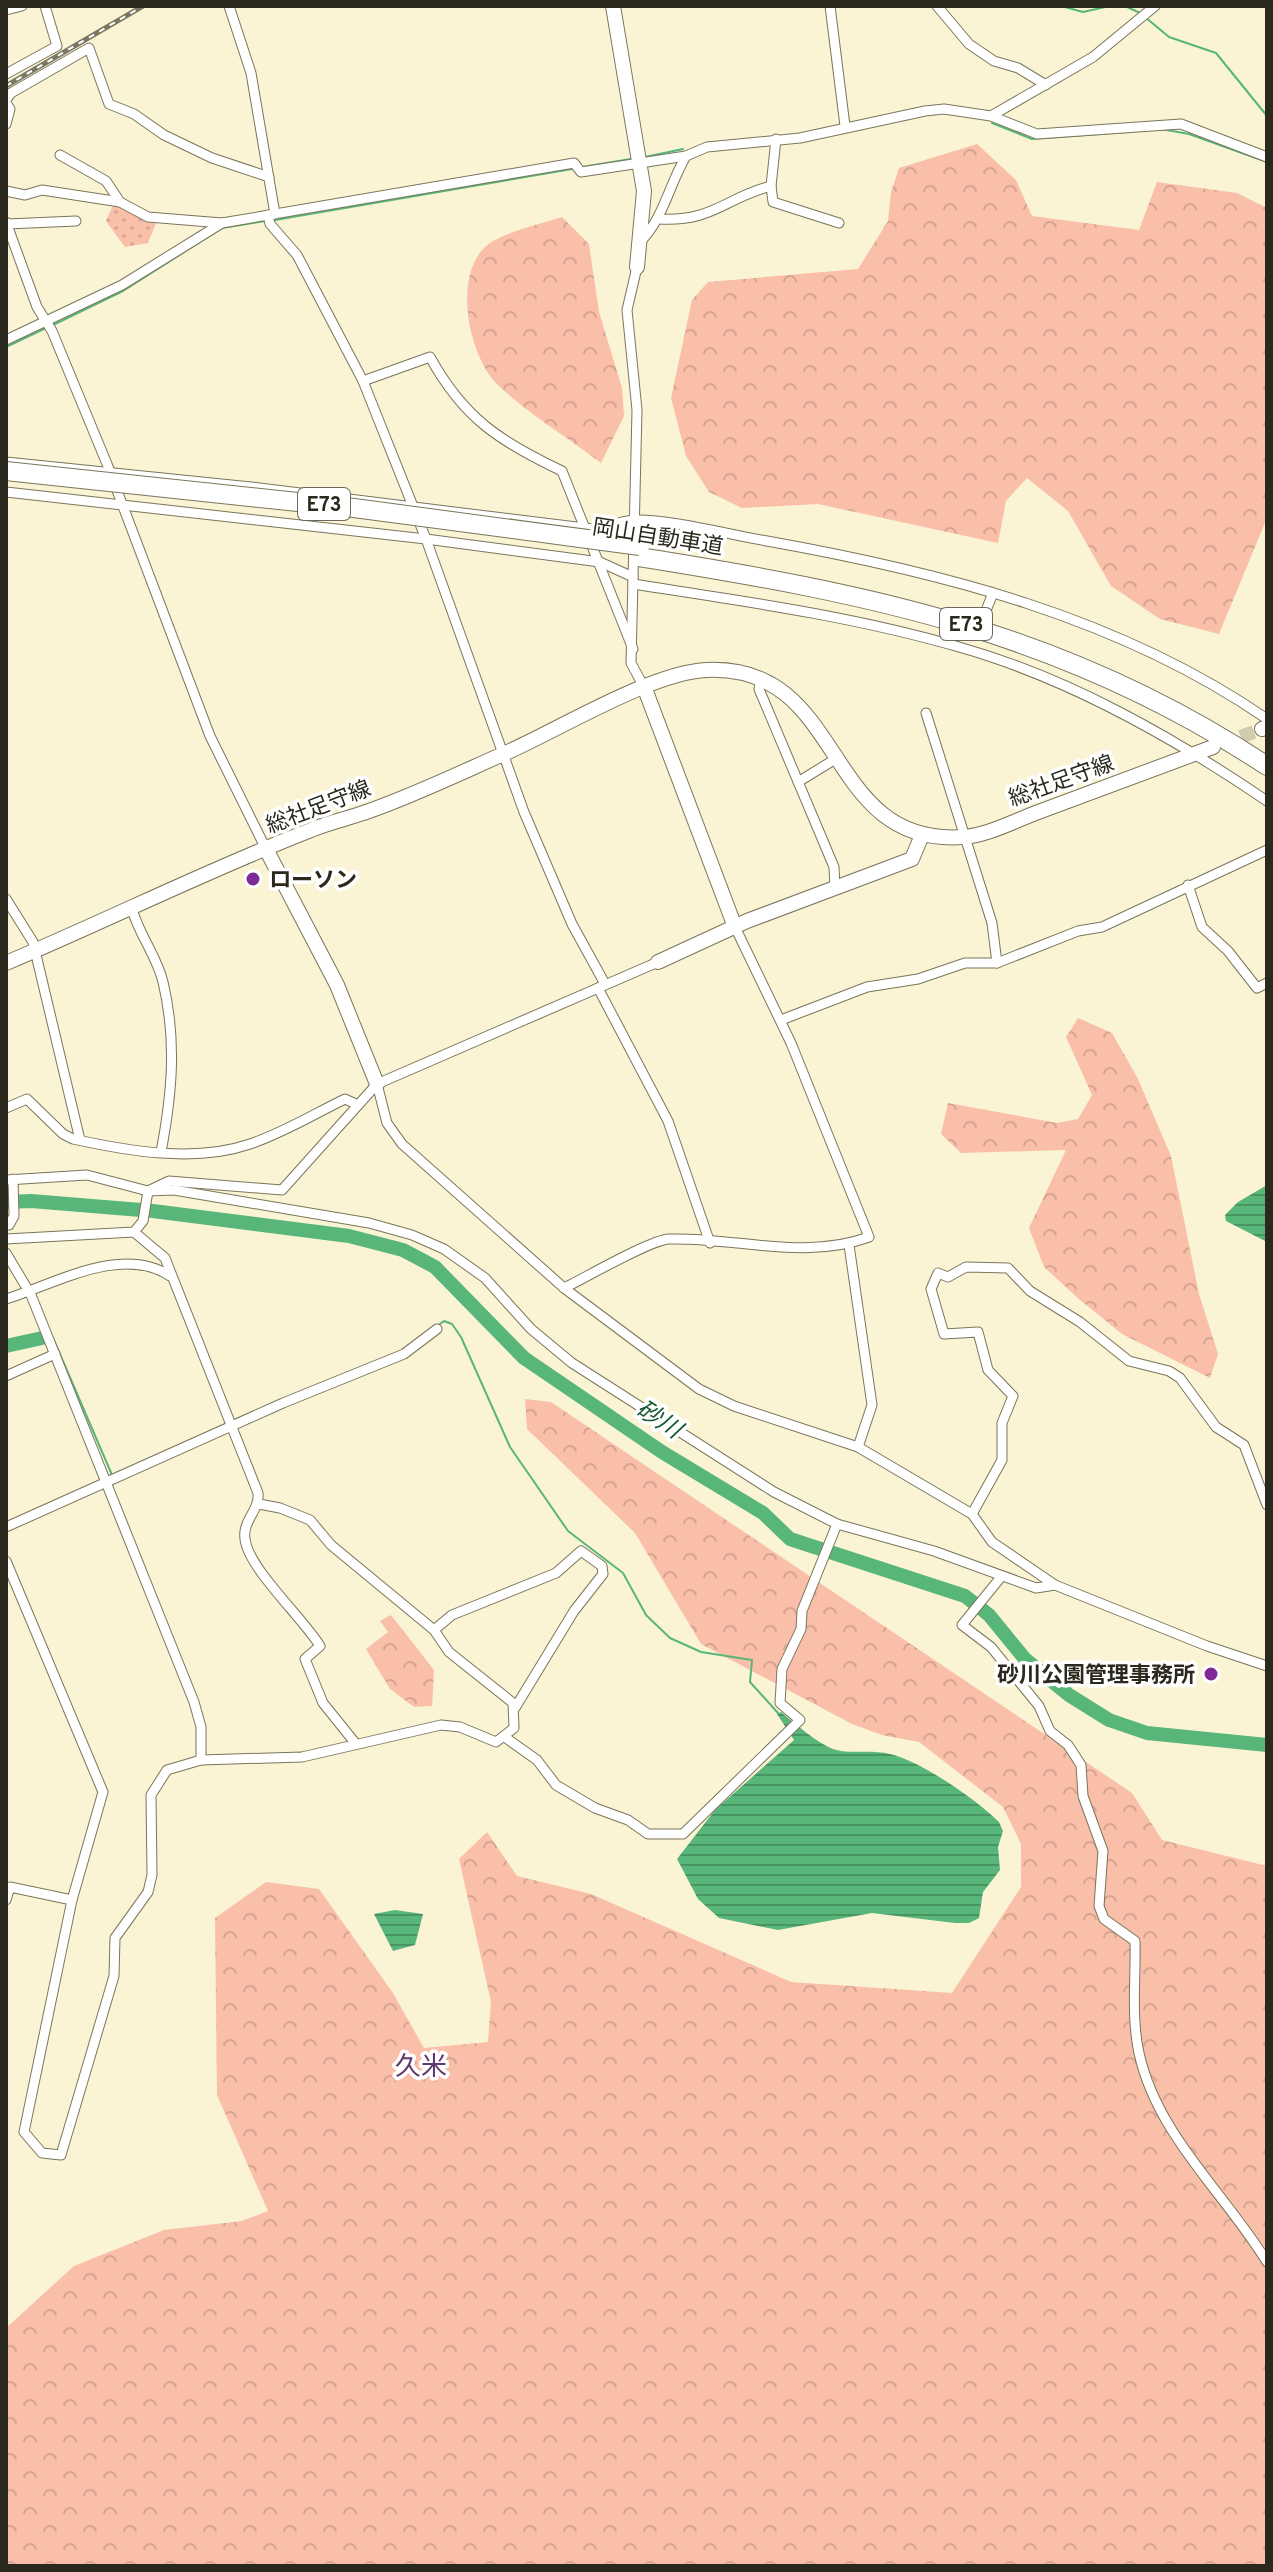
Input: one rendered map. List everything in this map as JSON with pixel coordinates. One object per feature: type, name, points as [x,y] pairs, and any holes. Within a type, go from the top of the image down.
[{"type":"highway","name":"岡山自動車道","points":[[6,471],[292,501],[853,583],[951,606],[1106,664],[1200,711],[1267,752]]},
{"type":"highway","name":"岡山自動車道","points":[[6,482],[640,551],[879,600],[1012,639],[1142,694],[1267,766]]},
{"type":"main road","points":[[613,6],[645,203],[637,267]]},
{"type":"main road","name":"総社足守線","points":[[6,963],[266,849],[380,807],[645,689],[705,670],[727,670],[761,679],[790,695],[807,712],[851,784],[881,815],[922,835],[963,837],[1213,747]]},
{"type":"main road","points":[[645,689],[735,927]]},
{"type":"main road","points":[[658,962],[735,927],[912,859],[922,835]]},
{"type":"main road","points":[[266,849],[337,985],[377,1084]]},
{"type":"street","points":[[6,10],[22,6]]},
{"type":"street","points":[[6,74],[57,46],[45,6]]},
{"type":"street","points":[[229,6],[251,73],[269,177],[271,218],[297,255],[363,381],[426,539],[524,812],[572,924],[668,1121],[710,1243]]},
{"type":"street","points":[[830,6],[845,126]]},
{"type":"street","points":[[937,6],[969,44],[994,61],[1018,68],[1046,85]]},
{"type":"street","points":[[991,116],[1118,40],[1150,11]]},
{"type":"street","points":[[6,124],[10,109],[6,102],[11,93],[89,48],[109,104],[134,114],[164,135],[212,158],[269,177]]},
{"type":"street","points":[[6,191],[25,195],[42,190],[120,202],[152,218],[184,217],[222,223],[271,218],[574,163],[578,168],[686,156],[707,147],[800,138],[845,126],[944,109],[991,116],[1037,134],[1181,124],[1267,157]]},
{"type":"street","points":[[776,139],[771,186],[773,202],[839,223]]},
{"type":"street","points":[[60,155],[106,181],[120,202]]},
{"type":"street","points":[[641,241],[659,219],[686,156]]},
{"type":"street","points":[[659,219],[687,221],[705,216],[750,191],[771,186]]},
{"type":"street","points":[[76,221],[7,224],[37,307],[49,325],[110,472],[210,736],[266,849]]},
{"type":"street","points":[[6,340],[49,325],[122,285],[222,223]]},
{"type":"street","points":[[637,267],[627,310],[637,410],[631,663],[645,689]]},
{"type":"street","points":[[363,381],[430,357],[446,387],[467,410],[511,447],[562,471],[600,562],[626,640],[633,649]]},
{"type":"street","points":[[6,462],[586,528],[635,520],[839,554],[1049,609],[1143,650],[1242,702],[1265,725]]},
{"type":"street","points":[[6,492],[122,503],[600,562],[633,580],[824,615],[970,651],[1070,690],[1197,753],[1267,801]]},
{"type":"street","points":[[987,608],[993,593]]},
{"type":"street","points":[[970,651],[976,637]]},
{"type":"street","points":[[761,679],[759,689],[834,867],[835,888]]},
{"type":"street","points":[[926,713],[992,923],[997,963]]},
{"type":"street","points":[[798,782],[837,758]]},
{"type":"street","points":[[781,1020],[867,987],[918,979],[965,963],[997,963],[1078,931],[1102,927],[1267,850]]},
{"type":"street","points":[[1188,885],[1208,935],[1228,951],[1257,988],[1267,983]]},
{"type":"street","points":[[6,899],[35,951],[50,1005],[62,1077],[80,1140]]},
{"type":"street","points":[[132,909],[137,930],[162,980],[172,1043],[174,1075],[161,1152]]},
{"type":"street","points":[[564,1288],[666,1239],[779,1249],[849,1245],[869,1237],[781,1020],[735,927]]},
{"type":"street","points":[[134,1232],[143,1221],[148,1194],[169,1181],[282,1190],[377,1084],[658,962]]},
{"type":"street","points":[[377,1084],[387,1123],[402,1144],[564,1288],[714,1398],[858,1447],[972,1514],[992,1542],[1055,1585],[1192,1641],[1267,1666]]},
{"type":"street","points":[[6,1108],[27,1099],[63,1134],[80,1140],[161,1152],[208,1152],[249,1145],[345,1099],[356,1104]]},
{"type":"street","points":[[7,1225],[14,1216],[9,1180],[87,1175],[148,1194],[174,1190],[369,1223],[412,1235],[444,1249],[485,1278],[531,1329],[572,1363],[835,1528],[934,1551],[1036,1588],[1055,1585]]},
{"type":"street","points":[[6,1239],[134,1232],[165,1258],[258,1493],[259,1504],[244,1532],[248,1555],[320,1646],[305,1659],[323,1703],[356,1744]]},
{"type":"street","points":[[849,1245],[872,1405],[858,1447]]},
{"type":"street","points":[[6,1253],[29,1292],[55,1354],[194,1702],[201,1727],[201,1760]]},
{"type":"street","points":[[6,1299],[112,1265],[156,1267],[170,1276]]},
{"type":"street","points":[[972,1514],[1002,1460],[1002,1423],[1013,1396],[988,1370],[978,1332],[944,1334],[931,1289],[938,1273],[948,1277],[966,1267],[1008,1268],[1030,1291],[1080,1322],[1129,1361],[1169,1371],[1180,1378],[1216,1427],[1244,1445],[1267,1505]]},
{"type":"street","points":[[6,1527],[230,1426],[404,1354],[437,1329]]},
{"type":"street","points":[[6,1376],[55,1354]]},
{"type":"street","points":[[259,1504],[310,1520],[331,1545],[434,1630],[449,1652],[515,1708]]},
{"type":"street","points":[[506,1738],[537,1760],[556,1785],[648,1834],[683,1834],[728,1787],[798,1724],[800,1717],[787,1711],[780,1703],[781,1674],[801,1629],[802,1611],[835,1528]]},
{"type":"street","points":[[6,1561],[102,1783],[103,1792],[72,1900],[24,2132],[42,2153],[61,2155],[114,1976],[115,1938],[142,1903],[152,1875],[149,1816],[153,1787],[167,1770],[201,1760],[270,1756],[291,1758],[441,1725],[465,1728],[490,1742],[506,1738],[514,1728],[515,1708],[574,1611],[603,1574],[602,1566],[581,1551],[556,1573],[452,1615],[434,1630]]},
{"type":"street","points":[[1001,1577],[995,1589],[962,1625],[991,1647],[1039,1706],[1050,1731],[1068,1745],[1081,1765],[1083,1796],[1103,1851],[1099,1906],[1104,1919],[1135,1941],[1138,2051],[1150,2092],[1167,2127],[1241,2220],[1267,2262]]},
{"type":"street","points":[[6,1900],[10,1887],[72,1900]]},
{"type":"green space","points":[[977,144],[1016,180],[1032,216],[1139,230],[1157,182],[1237,193],[1267,208],[1267,518],[1219,634],[1160,619],[1111,586],[1068,511],[1027,478],[1006,501],[998,543],[818,504],[742,508],[709,492],[686,456],[671,398],[692,300],[708,282],[858,269],[888,221],[891,192],[899,168]]},
{"type":"green space","points":[[113,205],[156,223],[148,243],[125,247],[106,221]]},
{"type":"green space","points":[[562,217],[589,244],[599,312],[622,388],[624,416],[601,463],[498,385],[487,372],[471,333],[468,290],[471,270],[480,253],[501,237]]},
{"type":"green space","points":[[1078,1018],[1112,1033],[1138,1079],[1171,1156],[1199,1294],[1218,1354],[1210,1378],[1122,1334],[1044,1267],[1029,1228],[1066,1150],[961,1153],[941,1134],[948,1103],[1057,1123],[1078,1119],[1092,1095],[1066,1037]]},
{"type":"green space","points":[[525,1399],[551,1402],[1132,1793],[1162,1840],[1267,1866],[1267,2566],[6,2566],[6,2328],[74,2266],[164,2230],[242,2221],[268,2211],[217,2095],[215,1918],[266,1882],[319,1889],[393,1993],[424,2048],[488,2042],[491,2002],[459,1859],[487,1832],[517,1876],[591,1894],[791,1982],[952,1993],[1021,1887],[1021,1844],[1003,1807],[919,1742],[882,1735],[852,1724],[701,1644],[635,1533],[527,1429]]},
{"type":"green space","points":[[391,1615],[434,1670],[432,1706],[414,1707],[390,1689],[366,1649],[388,1632],[380,1621]]},
{"type":"shaded area","points":[[1267,1185],[1267,1242],[1226,1221],[1225,1215],[1238,1202]]},
{"type":"shaded area","points":[[781,1712],[826,1746],[847,1752],[884,1753],[917,1764],[963,1793],[999,1822],[1003,1831],[998,1847],[1000,1870],[983,1892],[979,1918],[969,1923],[955,1923],[872,1913],[778,1930],[719,1918],[698,1899],[677,1859],[715,1810],[794,1740],[777,1714]]},
{"type":"shaded area","points":[[395,1910],[423,1914],[415,1945],[393,1951],[374,1914]]},
{"type":"waterway","points":[[1061,6],[1083,12],[1110,6]]},
{"type":"waterway","points":[[1125,6],[1140,13]]},
{"type":"waterway","points":[[1145,17],[1169,37],[1216,53],[1267,116]]},
{"type":"waterway","points":[[992,123],[1032,139],[1127,132]]},
{"type":"waterway","points":[[1161,129],[1189,134],[1267,162]]},
{"type":"waterway","points":[[645,157],[683,149]]},
{"type":"waterway","points":[[582,167],[631,159]]},
{"type":"waterway","points":[[275,220],[572,169]]},
{"type":"waterway","points":[[53,325],[123,291],[222,228],[265,221]]},
{"type":"waterway","points":[[6,347],[48,327]]},
{"type":"waterway","name":"砂川","points":[[6,1202],[31,1201],[153,1211],[349,1236],[403,1250],[435,1267],[524,1358],[662,1452],[763,1513],[790,1539],[965,1596],[989,1615],[1025,1659],[1069,1695],[1109,1720],[1147,1733],[1267,1745]]},
{"type":"waterway","points":[[440,1324],[444,1321],[452,1324],[461,1337],[510,1447],[568,1531],[623,1573],[646,1615],[670,1638],[701,1652],[752,1660],[750,1682],[778,1713]]},
{"type":"waterway","points":[[6,1346],[42,1338]]},
{"type":"waterway","points":[[53,1338],[112,1475]]},
{"type":"tunnel","points":[[1221,744],[1262,729]]},
{"type":"railway","points":[[6,86],[143,6]]},
{"type":"place","name":"ローソン","points":[[253,879]]},
{"type":"place","name":"砂川公園管理事務所","points":[[1211,1674]]},
{"type":"district","name":"久米","points":[[421,2066]]}]
